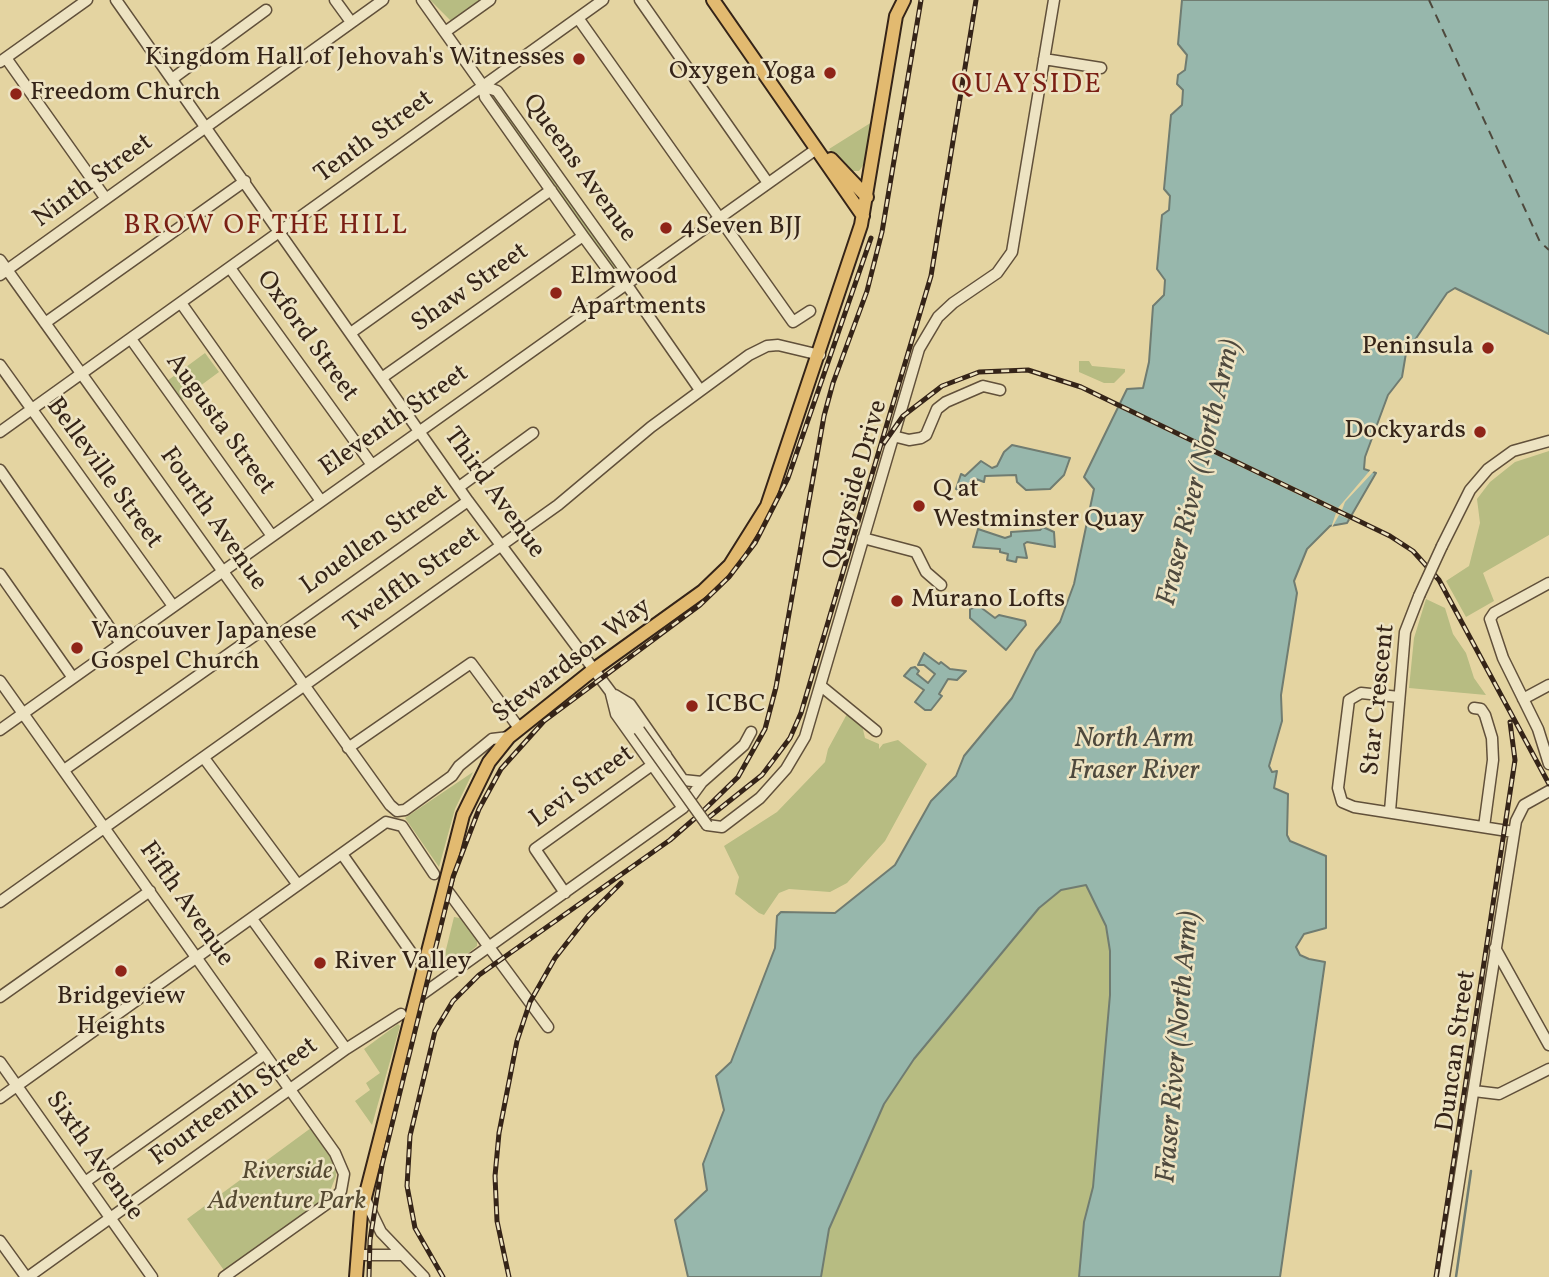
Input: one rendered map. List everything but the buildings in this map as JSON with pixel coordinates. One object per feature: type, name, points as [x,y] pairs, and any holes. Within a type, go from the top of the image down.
[{"type":"main road","points":[[713,0],[863,216]]},
{"type":"main road","points":[[895,0],[896,16]]},
{"type":"main road","points":[[896,16],[904,0]]},
{"type":"main road","name":"Stewardson Way","points":[[356,1277],[365,1199],[463,814],[489,762],[514,732],[593,670],[703,591],[730,565],[750,537],[780,475],[863,216],[896,16]]},
{"type":"main road","points":[[793,112],[805,121],[835,165],[867,197]]},
{"type":"street","points":[[87,0],[3,60],[107,200]]},
{"type":"street","name":"Third Avenue","points":[[116,0],[421,430],[468,501],[502,543],[611,694]]},
{"type":"street","points":[[335,0],[351,22]]},
{"type":"street","name":"Ninth Street","points":[[4,273],[383,0]]},
{"type":"street","name":"Queens Avenue","points":[[422,0],[484,86],[485,97],[583,236],[616,281],[627,285]]},
{"type":"street","points":[[445,32],[490,0]]},
{"type":"street","name":"Tenth Street","points":[[0,432],[603,0]]},
{"type":"street","points":[[640,0],[768,183]]},
{"type":"street","name":"Quayside Drive","points":[[611,694],[712,828],[722,827],[747,810],[786,769],[805,737],[919,349],[927,333],[953,303],[997,273],[1012,252],[1054,0]]},
{"type":"street","points":[[172,79],[266,10]]},
{"type":"street","points":[[578,18],[793,322],[810,311]]},
{"type":"street","points":[[1044,59],[1101,68]]},
{"type":"street","name":"Queens Avenue","points":[[484,86],[497,91],[627,274],[627,285],[700,390]]},
{"type":"street","name":"Eleventh Street","points":[[0,730],[815,150]]},
{"type":"street","points":[[45,323],[244,181]]},
{"type":"street","points":[[352,332],[551,190]]},
{"type":"street","name":"Shaw Street","points":[[383,377],[583,236]]},
{"type":"street","name":"Fourth Avenue","points":[[0,260],[4,273],[82,373],[348,748],[394,808],[405,810],[452,776],[459,766],[492,739],[514,732]]},
{"type":"street","name":"Oxford Street","points":[[229,268],[372,465]]},
{"type":"street","points":[[181,303],[321,501]]},
{"type":"street","name":"Augusta Street","points":[[131,339],[272,536]]},
{"type":"street","name":"Twelfth Street","points":[[0,902],[558,505],[700,390],[748,355],[767,346],[785,346],[820,355]]},
{"type":"street","name":"Belleville Street","points":[[0,365],[173,606]]},
{"type":"street","points":[[893,436],[909,440],[921,438],[926,435],[937,409],[946,402],[983,386],[1000,390]]},
{"type":"street","name":"Louellen Street","points":[[459,487],[533,433]]},
{"type":"street","name":"Star Crescent","points":[[1390,811],[1405,632],[1419,596],[1470,490],[1488,469],[1504,456],[1521,448],[1549,441]]},
{"type":"street","points":[[0,470],[121,644]]},
{"type":"street","name":"Louellen Street","points":[[272,640],[468,501]]},
{"type":"street","points":[[863,538],[916,552],[926,572],[941,585]]},
{"type":"street","points":[[0,573],[72,678]]},
{"type":"street","points":[[1549,583],[1490,616],[1501,654],[1538,729],[1549,764]]},
{"type":"street","points":[[64,771],[264,629]]},
{"type":"street","points":[[348,748],[471,663],[476,665],[514,732]]},
{"type":"street","name":"Fifth Avenue","points":[[0,681],[335,1153],[344,1174],[341,1191],[335,1198],[224,1277]]},
{"type":"street","points":[[1523,699],[1549,685]]},
{"type":"street","points":[[821,686],[876,731]]},
{"type":"street","points":[[1399,697],[1361,693],[1349,700],[1338,788],[1342,802],[1348,806],[1514,832]]},
{"type":"street","points":[[611,694],[628,701],[683,780],[702,782]]},
{"type":"street","points":[[611,694],[615,712],[683,808]]},
{"type":"street","points":[[1474,708],[1482,709],[1492,738],[1493,760],[1484,827]]},
{"type":"street","points":[[417,998],[683,808],[702,782],[744,745],[751,732]]},
{"type":"street","name":"Levi Street","points":[[565,893],[535,849],[666,755]]},
{"type":"street","points":[[204,758],[298,885]]},
{"type":"street","name":"Duncan Street","points":[[1444,1277],[1514,832],[1521,808],[1549,792]]},
{"type":"street","points":[[0,1098],[386,822],[402,826],[434,874]]},
{"type":"street","points":[[342,854],[415,958]]},
{"type":"street","points":[[444,886],[548,1027]]},
{"type":"street","points":[[0,997],[150,891]]},
{"type":"street","points":[[252,919],[346,1049]]},
{"type":"street","points":[[1494,947],[1549,1045]]},
{"type":"street","name":"Fourteenth Street","points":[[27,1277],[346,1049],[401,1014]]},
{"type":"street","points":[[85,1182],[265,1054]]},
{"type":"street","name":"Sixth Avenue","points":[[0,1062],[152,1277]]},
{"type":"street","points":[[1474,1091],[1499,1094],[1549,1069]]},
{"type":"street","points":[[365,1199],[379,1230],[424,1277]]},
{"type":"street","points":[[0,1241],[27,1277]]},
{"type":"street","points":[[357,1255],[404,1255]]},
{"type":"green space","points":[[430,0],[485,0],[452,22]]},
{"type":"green space","points":[[494,92],[624,274],[618,278],[489,96]]},
{"type":"green space","points":[[872,122],[864,164],[859,171],[850,171],[829,149]]},
{"type":"green space","points":[[205,353],[219,372],[181,400],[167,381]]},
{"type":"green space","points":[[1079,361],[1089,361],[1092,366],[1125,369],[1125,372],[1114,383],[1104,383],[1079,372]]},
{"type":"green space","points":[[1549,451],[1549,535],[1483,573],[1494,601],[1466,617],[1446,581],[1469,566],[1480,523],[1477,499],[1490,482],[1515,462]]},
{"type":"green space","points":[[1426,599],[1445,608],[1453,634],[1466,653],[1474,678],[1486,695],[1409,688],[1414,638]]},
{"type":"green space","points":[[847,714],[862,725],[865,738],[879,744],[879,749],[883,744],[898,740],[927,764],[885,841],[847,883],[830,892],[789,889],[779,893],[764,915],[759,913],[735,894],[739,877],[724,846],[777,812],[825,762],[828,749]]},
{"type":"green space","points":[[473,772],[455,809],[439,867],[405,818]]},
{"type":"green space","points":[[1086,885],[1106,926],[1110,951],[1110,995],[1093,1187],[1084,1222],[1079,1277],[821,1277],[829,1229],[884,1104],[914,1059],[1039,908],[1061,890]]},
{"type":"green space","points":[[454,917],[460,918],[477,940],[477,946],[446,971],[441,970]]},
{"type":"green space","points":[[398,1024],[400,1026],[372,1125],[355,1101],[370,1090],[366,1083],[380,1073],[364,1049]]},
{"type":"green space","name":"Riverside Adventure Park","points":[[315,1125],[335,1153],[336,1176],[328,1196],[310,1213],[226,1273],[187,1219]]},
{"type":"water","name":"North Arm Fraser River","points":[[1182,0],[1549,0],[1549,334],[1455,288],[1447,293],[1406,353],[1402,377],[1388,395],[1365,457],[1364,469],[1376,473],[1347,523],[1330,526],[1307,549],[1294,581],[1297,593],[1281,695],[1282,721],[1269,766],[1272,772],[1277,771],[1274,788],[1288,794],[1287,835],[1290,841],[1326,856],[1326,928],[1304,934],[1296,947],[1300,955],[1325,962],[1280,1277],[1079,1277],[1084,1222],[1093,1187],[1110,995],[1110,951],[1106,926],[1086,885],[1061,890],[1039,908],[914,1059],[884,1104],[829,1229],[821,1277],[688,1277],[675,1220],[707,1190],[703,1164],[724,1110],[716,1076],[731,1062],[775,948],[777,916],[781,912],[835,913],[895,865],[931,801],[956,776],[964,756],[1012,698],[1036,651],[1060,622],[1074,584],[1094,489],[1084,477],[1127,389],[1143,388],[1149,362],[1153,306],[1164,295],[1165,280],[1157,269],[1162,215],[1169,210],[1170,196],[1164,189],[1171,115],[1182,105],[1183,90],[1177,84],[1178,75],[1185,70],[1187,55],[1178,44]]},
{"type":"water","points":[[1012,445],[1070,458],[1064,475],[1050,489],[1026,490],[1017,482],[1016,475],[985,476],[984,482],[976,479],[972,495],[956,489],[961,474],[965,476],[981,461],[992,468],[997,466],[1004,452]]},
{"type":"water","points":[[1043,527],[1054,532],[1055,547],[1027,542],[1024,544],[1027,558],[1017,557],[1016,562],[1007,560],[1008,554],[1000,552],[1000,549],[973,547],[978,529],[1005,538],[1011,536],[1011,532],[1040,530]]},
{"type":"water","points":[[979,606],[995,618],[999,615],[1025,621],[1026,625],[1006,650],[970,618],[970,609]]},
{"type":"water","points":[[924,653],[950,669],[966,671],[957,680],[948,679],[939,694],[942,696],[931,710],[925,710],[915,702],[924,690],[904,676],[915,667],[919,671],[917,674],[928,683],[935,674],[924,665],[918,665]]},
{"type":"pier","points":[[1117,402],[1338,508],[1372,468],[1376,469],[1345,502],[1342,510],[1355,517],[1353,521],[1339,515],[1330,531],[1336,513],[1115,406]]},
{"type":"waterway","points":[[1456,1277],[1471,1171]]},
{"type":"ferry route","points":[[1429,0],[1540,242],[1549,250]]},
{"type":"railway","points":[[443,1277],[415,1228],[407,1186],[410,1136],[435,1031],[453,1001],[479,975],[670,840],[701,813],[738,777],[765,729],[776,687],[824,416],[833,383],[867,291],[882,232],[921,0]]},
{"type":"railway","points":[[708,818],[762,775],[790,738],[801,713],[931,276],[976,0]]},
{"type":"railway","points":[[369,1277],[370,1240],[382,1165],[453,877],[479,809],[501,769],[544,721],[700,605],[729,577],[755,543],[788,478],[871,238]]},
{"type":"railway","points":[[884,443],[903,416],[942,386],[979,372],[1028,370],[1081,387],[1390,536],[1413,551],[1439,580],[1549,784]]},
{"type":"railway","points":[[1436,1277],[1515,760],[1510,722]]},
{"type":"railway","points":[[509,1277],[497,1221],[495,1176],[499,1133],[517,1041],[530,1002],[555,958],[588,916],[621,883]]},
{"type":"place","name":"Kingdom Hall of Jehovah's Witnesses","points":[[579,59]]},
{"type":"place","name":"Oxygen Yoga","points":[[830,73]]},
{"type":"place","name":"Freedom Church","points":[[16,94]]},
{"type":"place","name":"4Seven BJJ","points":[[666,228]]},
{"type":"place","name":"Elmwood Apartments","points":[[556,293]]},
{"type":"place","name":"Peninsula","points":[[1488,348]]},
{"type":"place","name":"Dockyards","points":[[1480,432]]},
{"type":"place","name":"Q at Westminster Quay","points":[[919,506]]},
{"type":"place","name":"Murano Lofts","points":[[897,601]]},
{"type":"place","name":"Vancouver Japanese Gospel Church","points":[[77,648]]},
{"type":"place","name":"ICBC","points":[[692,706]]},
{"type":"place","name":"River Valley","points":[[320,963]]},
{"type":"place","name":"Bridgeview Heights","points":[[121,971]]},
{"type":"district","name":"QUAYSIDE","points":[[1027,87]]},
{"type":"district","name":"BROW OF THE HILL","points":[[266,228]]},
{"type":"water label","name":"Fraser River (North Arm)","points":[[1201,473]]},
{"type":"water label","name":"Fraser River (North Arm)","points":[[1180,1047]]}]
